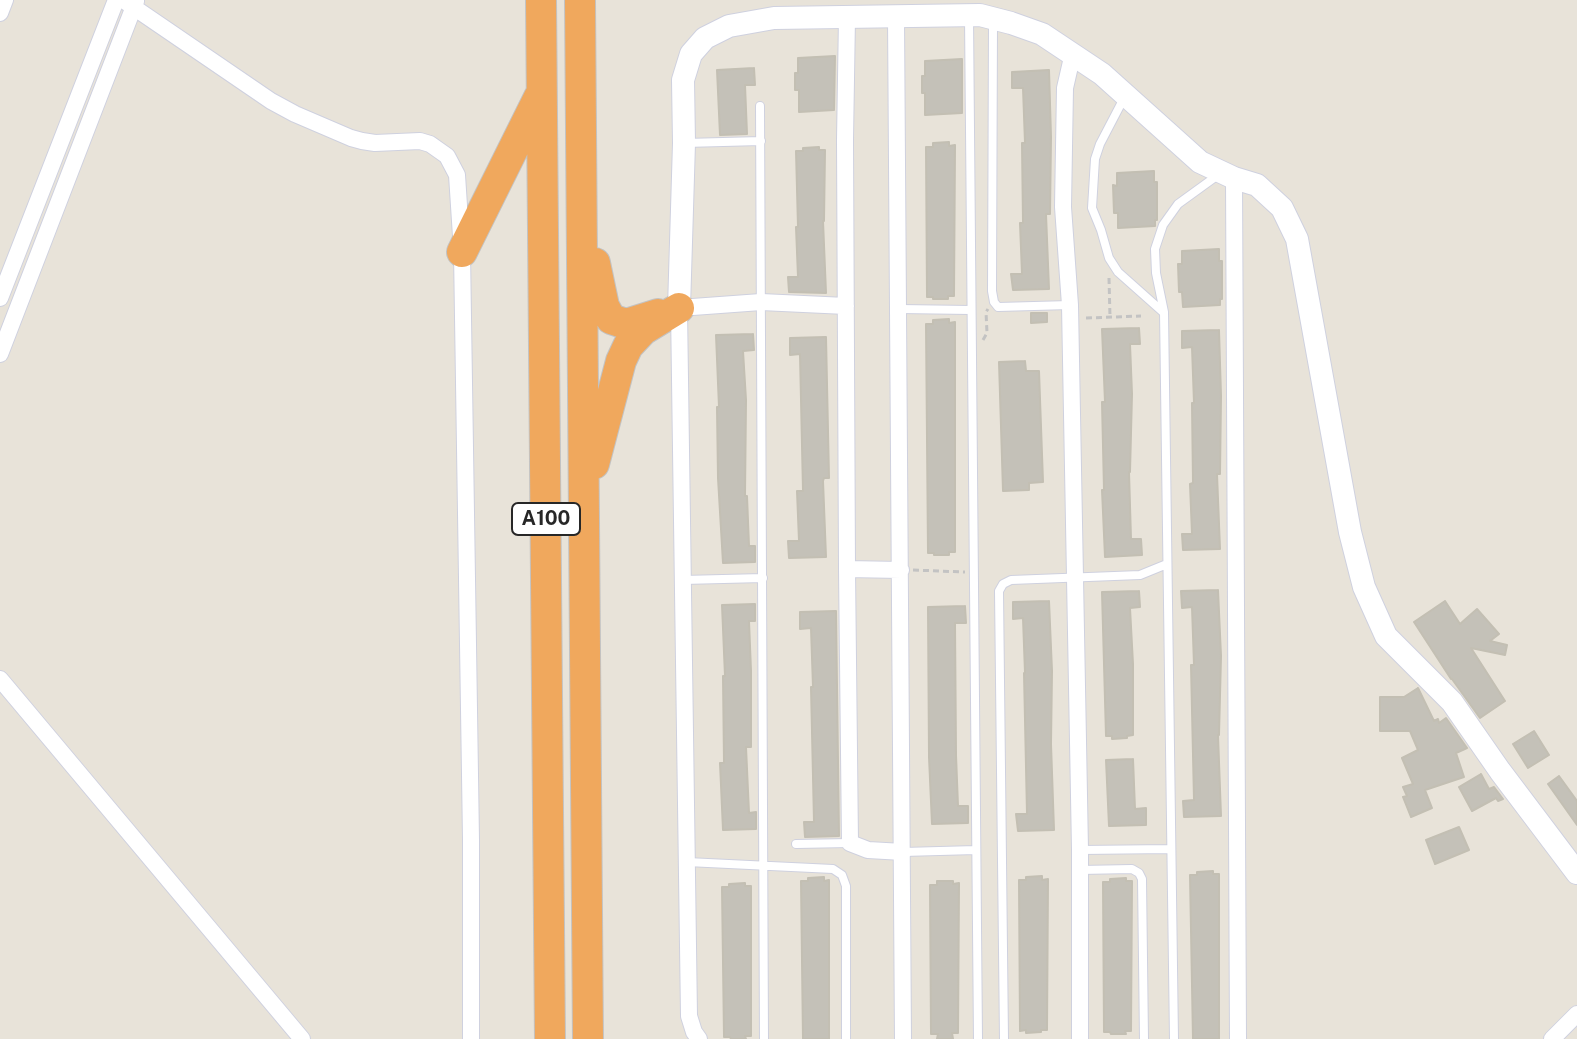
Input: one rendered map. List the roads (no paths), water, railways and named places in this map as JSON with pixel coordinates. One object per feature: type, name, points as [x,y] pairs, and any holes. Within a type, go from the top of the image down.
[{"type":"highway","name":"A100","points":[[541,0],[550,1039]]},
{"type":"highway","name":"A100","points":[[580,0],[588,1039]]},
{"type":"highway","points":[[462,252],[542,92]]},
{"type":"highway","points":[[582,193],[604,306],[611,319],[626,324],[679,308]]},
{"type":"highway","points":[[584,508],[621,361],[628,346],[643,330],[679,308]]},
{"type":"street","points":[[0,13],[5,0]]},
{"type":"street","points":[[0,298],[116,0]]},
{"type":"street","points":[[0,354],[131,3],[271,101],[306,119],[362,141],[420,141],[440,149],[447,156],[457,175],[462,252],[471,1039]]},
{"type":"street","points":[[699,1039],[689,1016],[679,308],[683,80],[691,54],[705,38],[729,26],[774,18],[980,15],[1042,34],[1102,74],[1200,162],[1257,185],[1282,208],[1297,239],[1350,532],[1364,587],[1386,636],[1452,702],[1577,873]]},
{"type":"street","points":[[847,17],[850,843],[868,850],[903,852]]},
{"type":"street","points":[[896,17],[903,1039]]},
{"type":"street","points":[[1073,53],[1065,88],[1063,207],[1070,311],[1080,850],[1080,1039]]},
{"type":"street","points":[[1228,175],[1238,1039]]},
{"type":"street","points":[[679,308],[761,302],[846,306]]},
{"type":"street","points":[[847,569],[901,570]]},
{"type":"street","points":[[0,679],[302,1039]]},
{"type":"street","points":[[1552,1039],[1577,1014]]},
{"type":"lane","points":[[969,16],[978,1039]]},
{"type":"lane","points":[[993,18],[994,302],[998,307],[1070,311]]},
{"type":"lane","points":[[1126,95],[1095,159],[1092,208],[1109,258],[1118,272],[1164,312]]},
{"type":"lane","points":[[760,106],[764,1039]]},
{"type":"lane","points":[[684,143],[761,141]]},
{"type":"lane","points":[[1174,1039],[1164,312],[1156,273],[1155,249],[1163,225],[1178,204],[1228,175]]},
{"type":"lane","points":[[899,309],[971,310]]},
{"type":"lane","points":[[1004,1039],[999,591],[1003,584],[1011,580],[1140,575],[1167,564]]},
{"type":"lane","points":[[683,580],[763,578]]},
{"type":"lane","points":[[796,844],[850,843]]},
{"type":"lane","points":[[1080,850],[1170,849]]},
{"type":"lane","points":[[903,852],[976,850]]},
{"type":"lane","points":[[687,862],[833,869],[842,875],[845,880],[846,1039]]},
{"type":"lane","points":[[1080,870],[1132,869],[1142,879],[1144,1039]]}]
